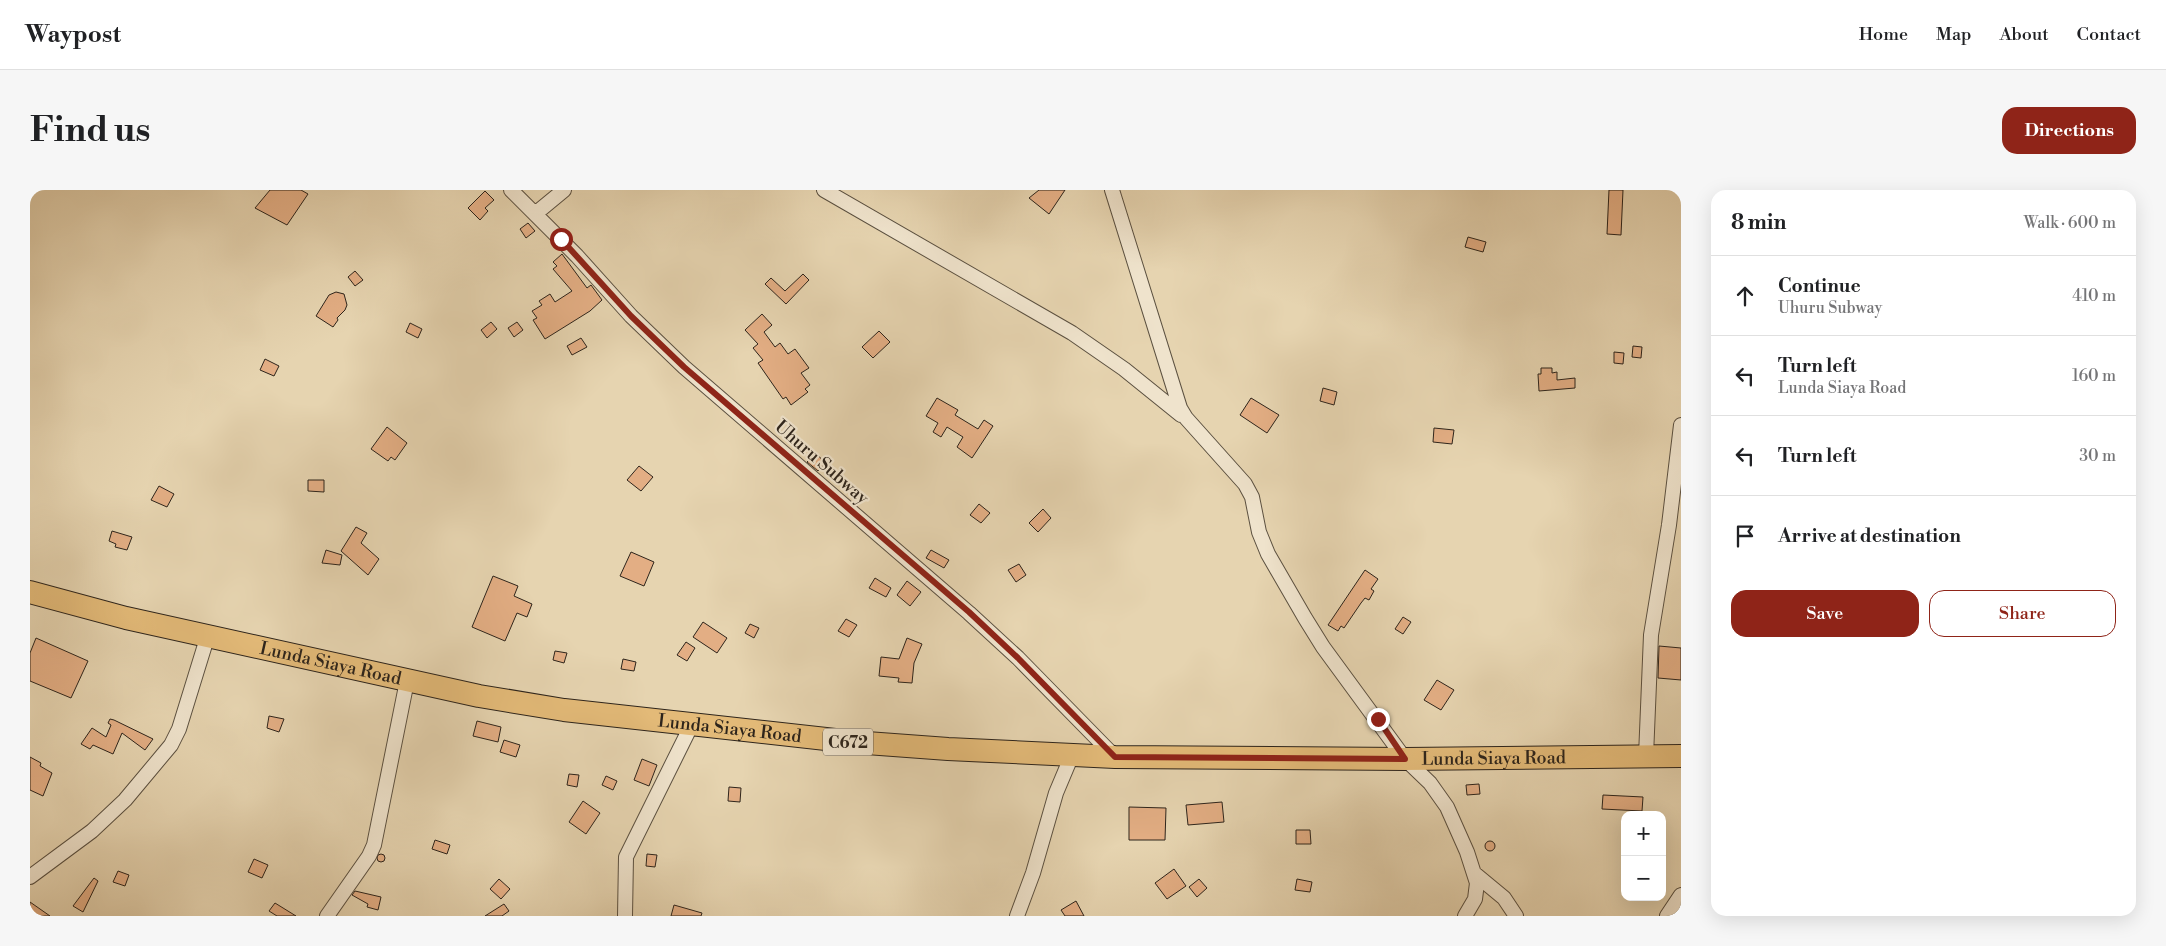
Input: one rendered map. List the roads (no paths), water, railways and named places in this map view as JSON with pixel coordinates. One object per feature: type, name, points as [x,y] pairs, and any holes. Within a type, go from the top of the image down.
[{"type":"main road","name":"Lunda Siaya Road","points":[[30,592],[118,616],[407,681],[564,710],[853,742],[974,751],[1115,757],[1405,759],[1681,756]]},
{"type":"street","name":"Uhuru Subway","points":[[511,190],[577,256],[631,316],[684,367],[969,612],[1031,671],[1115,757]]},
{"type":"street","points":[[535,214],[564,190]]},
{"type":"street","points":[[824,190],[1072,333],[1124,369],[1186,418],[1245,484],[1252,498],[1259,532],[1268,554],[1305,618],[1405,759],[1430,783],[1447,807],[1475,874],[1477,890],[1465,916]]},
{"type":"street","points":[[1112,190],[1165,354],[1177,400],[1186,418]]},
{"type":"street","points":[[1646,756],[1651,635],[1669,525],[1681,424]]},
{"type":"street","points":[[30,877],[92,831],[125,800],[171,745],[179,729],[208,635]]},
{"type":"street","points":[[327,916],[374,845],[407,681]]},
{"type":"street","points":[[625,916],[626,857],[692,724]]},
{"type":"street","points":[[1017,916],[1033,873],[1056,793],[1072,754]]},
{"type":"street","points":[[1475,874],[1504,898],[1516,916]]},
{"type":"street","points":[[1668,916],[1681,896]]}]
